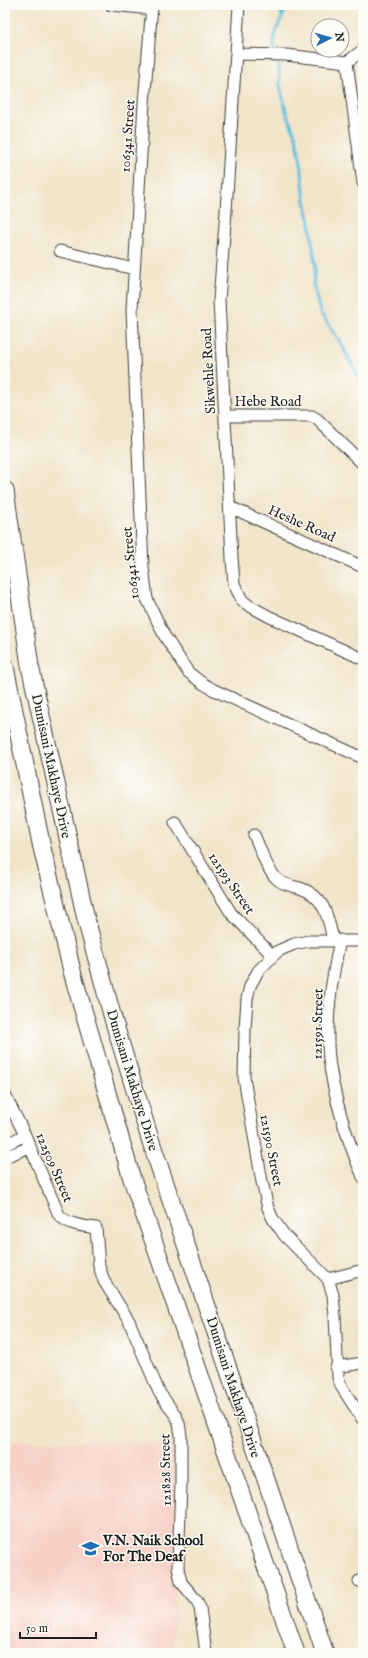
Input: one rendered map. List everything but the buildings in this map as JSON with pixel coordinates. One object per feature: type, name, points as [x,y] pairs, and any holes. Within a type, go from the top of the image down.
[{"type":"main road","name":"Dumisani Makhaye Drive","points":[[5,490],[30,666],[86,919],[114,1022],[151,1142],[325,1653]]},
{"type":"main road","name":"Dumisani Makhaye Drive","points":[[5,667],[40,841],[73,975],[132,1179],[296,1653]]},
{"type":"street","points":[[111,5],[152,7]]},
{"type":"street","name":"Sikwehle Road","points":[[239,5],[219,300],[234,584],[242,600],[248,605],[270,617],[363,659]]},
{"type":"street","name":"106341 Street","points":[[152,7],[132,310],[144,582],[149,606],[177,656],[188,672],[202,683],[363,758]]},
{"type":"street","points":[[236,54],[286,55],[347,62],[363,50]]},
{"type":"street","points":[[347,62],[363,183]]},
{"type":"street","points":[[60,251],[134,269]]},
{"type":"street","name":"Hebe Road","points":[[225,416],[312,416],[363,464]]},
{"type":"street","name":"Heshe Road","points":[[230,507],[363,567]]},
{"type":"street","name":"121593 Street","points":[[175,822],[231,913],[272,956]]},
{"type":"street","points":[[254,836],[268,867],[276,878],[282,883],[308,891],[318,898],[336,940]]},
{"type":"street","name":"121591 Street","points":[[336,940],[330,1003],[329,1059],[338,1105],[363,1177]]},
{"type":"street","name":"121590 Street","points":[[363,941],[309,941],[294,944],[278,951],[258,971],[250,986],[247,999],[244,1078],[262,1182],[273,1219],[285,1236],[328,1279],[333,1295],[336,1366],[341,1386],[363,1420]]},
{"type":"street","name":"122509 Street","points":[[5,1095],[30,1147],[59,1215],[66,1221],[96,1228]]},
{"type":"street","points":[[5,1145],[25,1136]]},
{"type":"street","points":[[5,1157],[30,1147]]},
{"type":"street","name":"121828 Street","points":[[96,1228],[99,1266],[104,1281],[129,1321],[159,1392],[176,1416],[179,1423],[181,1436],[181,1482],[178,1567],[181,1582],[197,1601],[200,1608],[206,1653]]},
{"type":"street","points":[[328,1279],[363,1270]]},
{"type":"street","points":[[336,1366],[363,1363]]},
{"type":"shaded area","name":"V.N. Naik School For The Deaf","points":[[5,1441],[176,1444],[174,1653],[5,1653]]},
{"type":"waterway","points":[[279,5],[282,17]]},
{"type":"waterway","points":[[275,52],[275,34],[288,5]]},
{"type":"waterway","points":[[276,57],[279,66],[280,86],[286,111],[296,137],[301,163],[315,267],[313,284],[320,312],[339,340],[363,385]]},
{"type":"place","name":"V.N. Naik School For The Deaf","points":[[90,1548]]}]
